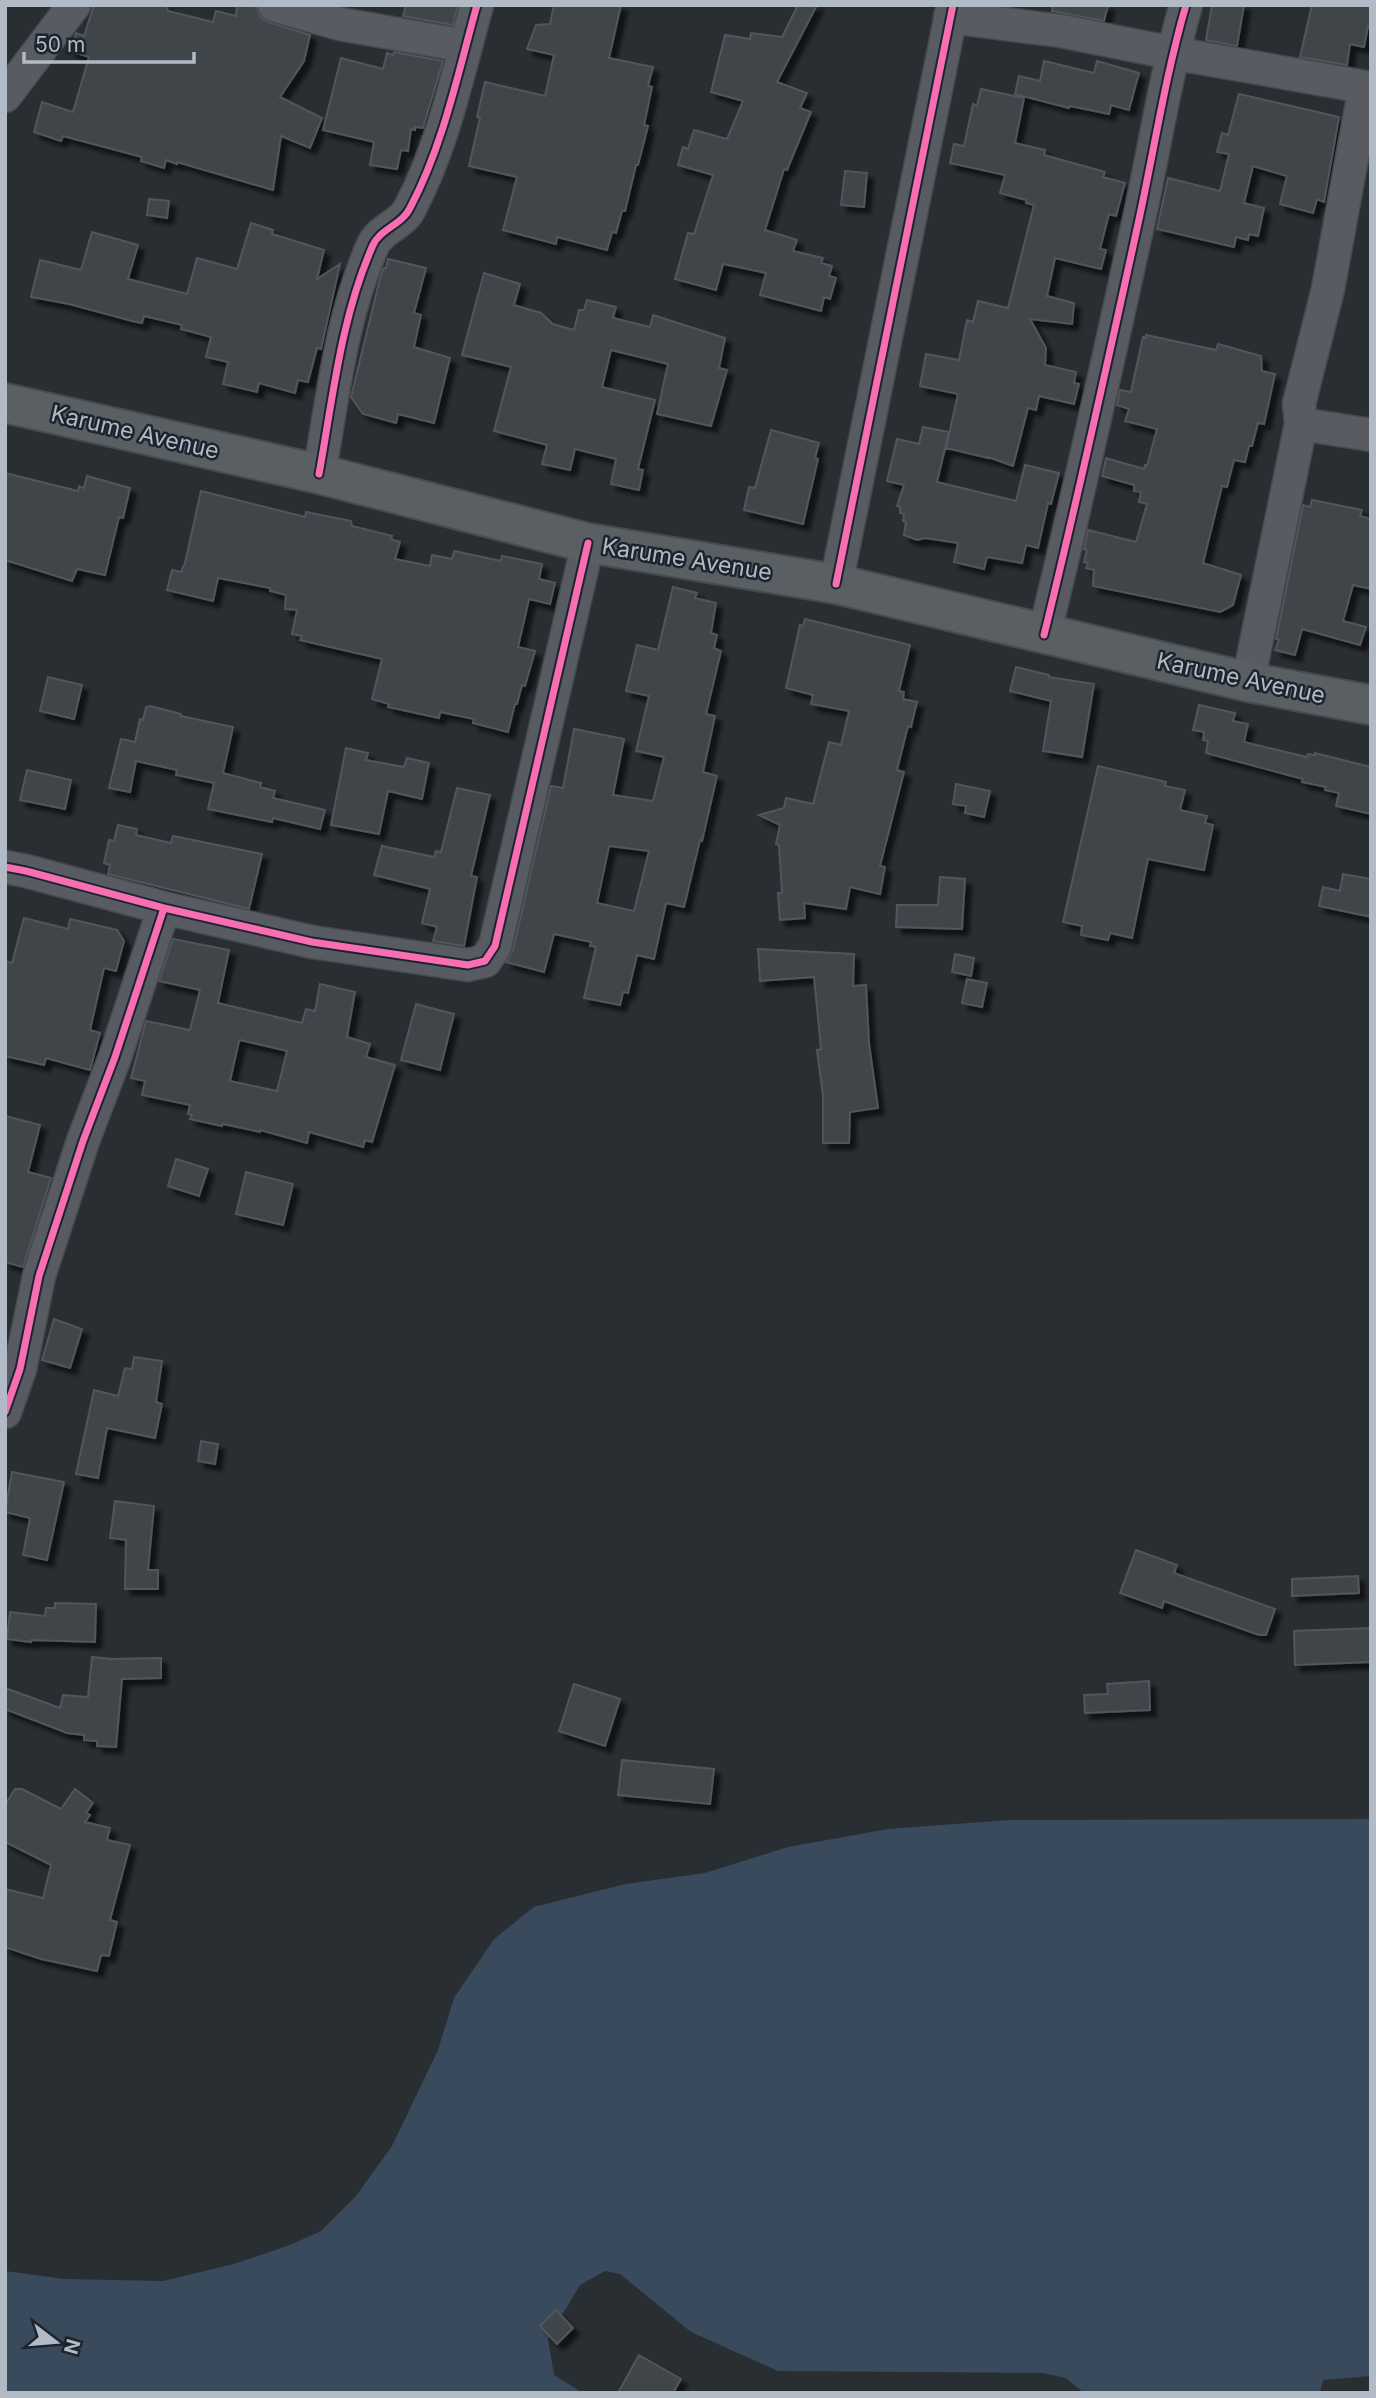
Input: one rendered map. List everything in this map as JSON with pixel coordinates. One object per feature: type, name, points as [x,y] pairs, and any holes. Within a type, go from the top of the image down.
[{"type":"main road","name":"Karume Avenue","points":[[5,403],[319,474],[588,543],[836,584],[1248,682],[1371,705]]},
{"type":"street","points":[[5,96],[74,5]]},
{"type":"street","points":[[274,5],[340,24],[466,46]]},
{"type":"street","points":[[319,474],[347,315],[374,241],[408,213],[423,183],[452,95],[477,5]]},
{"type":"street","points":[[1044,635],[1084,474],[1172,53],[1186,5]]},
{"type":"street","points":[[836,584],[952,11],[1368,87],[1328,289],[1299,404],[1301,424],[1248,682]]},
{"type":"street","points":[[1301,424],[1371,435]]},
{"type":"street","points":[[5,867],[312,942],[468,965],[485,961],[495,946],[588,543]]},
{"type":"street","points":[[5,1412],[20,1369],[39,1276],[164,908]]},
{"type":"water","points":[[1371,1819],[1371,2376],[1323,2380],[1320,2393],[1084,2393],[1066,2378],[1043,2373],[778,2371],[691,2332],[620,2274],[605,2271],[580,2285],[548,2339],[554,2375],[583,2393],[5,2393],[5,2271],[64,2279],[163,2281],[234,2264],[321,2231],[356,2196],[392,2146],[438,2050],[454,1998],[494,1939],[534,1907],[626,1884],[705,1873],[788,1847],[888,1829],[1009,1820]]},
{"type":"building","points":[[94,5],[166,5],[168,11],[213,22],[216,11],[236,16],[237,5],[256,5],[260,17],[268,22],[310,35],[304,61],[280,97],[322,118],[310,148],[281,136],[273,190],[177,162],[166,160],[164,168],[141,161],[142,157],[63,136],[61,141],[34,132],[42,102],[73,112],[89,57],[70,51],[76,33],[84,36]]},
{"type":"building","points":[[406,5],[458,5],[453,25],[403,16]]},
{"type":"building","points":[[554,5],[621,5],[609,58],[653,67],[644,125],[648,126],[625,211],[622,211],[616,233],[612,232],[607,250],[557,237],[556,244],[503,230],[517,177],[469,166],[485,82],[545,96],[554,55],[527,49],[536,25],[550,24]]},
{"type":"building","points":[[798,5],[817,5],[777,82],[807,93],[800,108],[811,112],[787,170],[784,169],[765,230],[797,240],[793,251],[823,258],[821,263],[832,266],[829,276],[836,278],[830,299],[824,297],[821,311],[760,295],[766,273],[723,264],[716,290],[675,279],[688,233],[694,234],[713,175],[678,165],[683,147],[688,149],[694,130],[727,139],[743,101],[711,92],[725,35],[750,39],[751,33],[782,37]]},
{"type":"building","points":[[1053,5],[1108,5],[1104,21],[1052,11]]},
{"type":"building","points":[[1212,5],[1244,5],[1237,46],[1206,40]]},
{"type":"building","points":[[1312,5],[1371,5],[1371,27],[1368,26],[1364,47],[1350,44],[1347,65],[1300,57]]},
{"type":"building","points":[[394,52],[443,61],[423,128],[411,129],[408,151],[401,150],[397,169],[370,165],[374,142],[323,130],[341,58],[383,69],[387,53],[393,55]]},
{"type":"building","points":[[1044,61],[1094,73],[1097,61],[1139,73],[1129,110],[1111,105],[1109,114],[1070,106],[1069,108],[1015,94],[1019,76],[1040,81]]},
{"type":"building","points":[[981,89],[1024,98],[1015,143],[1045,150],[1044,155],[1105,172],[1103,177],[1125,183],[1116,216],[1109,214],[1100,249],[1106,250],[1101,269],[1055,258],[1047,296],[1074,303],[1072,324],[1030,319],[1046,348],[1045,365],[1076,372],[1074,383],[1079,384],[1074,404],[1039,396],[1036,410],[1028,408],[1013,466],[988,457],[946,448],[958,394],[920,386],[926,354],[959,360],[967,320],[973,322],[978,301],[1008,308],[1034,205],[1000,193],[1005,175],[950,163],[954,144],[964,146],[973,104],[977,106]]},
{"type":"building","points":[[1239,94],[1339,117],[1324,202],[1317,199],[1313,213],[1280,204],[1287,176],[1253,166],[1244,203],[1264,208],[1258,236],[1249,234],[1248,240],[1236,237],[1234,247],[1157,229],[1168,178],[1220,191],[1229,154],[1217,152],[1222,133],[1228,135]]},
{"type":"building","points":[[845,171],[867,173],[864,207],[841,205]]},
{"type":"building","points":[[149,199],[169,201],[167,218],[147,215]]},
{"type":"building","points":[[251,223],[273,230],[272,234],[324,250],[317,279],[340,264],[321,349],[317,348],[308,382],[298,380],[295,393],[259,383],[257,392],[223,384],[228,362],[206,357],[211,337],[181,329],[182,325],[144,316],[142,323],[31,297],[40,260],[81,270],[92,232],[138,245],[128,279],[187,294],[197,258],[237,269]]},
{"type":"building","points":[[388,259],[426,268],[414,313],[421,315],[414,347],[450,358],[434,423],[398,414],[396,423],[363,414],[351,397],[381,274]]},
{"type":"building","points":[[484,273],[520,284],[514,305],[541,313],[553,324],[574,330],[579,310],[584,310],[587,300],[616,307],[613,318],[650,327],[653,315],[725,338],[719,368],[727,370],[711,426],[657,414],[668,364],[611,350],[602,387],[655,400],[638,469],[643,470],[639,490],[611,484],[616,459],[575,449],[570,470],[542,464],[547,445],[494,431],[511,367],[462,355]]},
{"type":"building","points":[[1146,335],[1216,350],[1218,344],[1261,356],[1262,371],[1275,374],[1264,424],[1258,423],[1245,462],[1234,460],[1227,487],[1222,486],[1203,563],[1241,575],[1233,605],[1220,612],[1093,586],[1094,570],[1086,568],[1088,563],[1084,562],[1088,530],[1136,542],[1147,504],[1139,502],[1141,492],[1134,491],[1134,485],[1102,476],[1106,458],[1144,469],[1145,465],[1147,466],[1157,429],[1125,421],[1129,409],[1117,405],[1120,390],[1131,392],[1143,337],[1146,338]]},
{"type":"building","points":[[923,427],[949,432],[937,482],[1016,501],[1025,465],[1059,473],[1051,504],[1048,503],[1038,548],[1026,545],[1022,563],[987,557],[984,569],[954,562],[958,543],[925,538],[917,540],[904,535],[906,522],[903,521],[904,514],[900,513],[900,507],[897,506],[904,485],[887,481],[897,439],[919,444]]},
{"type":"building","points":[[771,430],[819,443],[815,458],[818,459],[803,524],[744,510],[749,487],[755,488]]},
{"type":"building","points":[[5,473],[78,491],[79,486],[84,488],[87,476],[130,488],[123,518],[119,517],[105,575],[77,569],[72,581],[5,560]]},
{"type":"building","points":[[201,491],[305,517],[306,512],[351,521],[352,526],[392,536],[391,539],[400,542],[395,559],[430,566],[432,555],[452,559],[454,551],[501,561],[502,556],[542,564],[539,579],[555,583],[550,604],[529,599],[518,647],[535,651],[525,686],[522,685],[515,704],[508,732],[473,723],[474,719],[440,712],[439,718],[388,707],[389,704],[372,699],[382,659],[300,640],[302,636],[292,634],[297,610],[285,609],[286,595],[270,591],[270,588],[218,578],[213,601],[167,590],[172,570],[181,572],[185,563]]},
{"type":"building","points":[[1312,500],[1362,510],[1360,516],[1371,519],[1371,589],[1353,585],[1343,621],[1366,627],[1360,645],[1302,629],[1295,655],[1275,650],[1279,640],[1276,639],[1303,505],[1310,507]]},
{"type":"building","points":[[673,587],[697,593],[695,598],[716,603],[711,633],[717,635],[714,648],[721,651],[706,714],[715,716],[703,772],[717,776],[702,841],[700,840],[684,907],[666,903],[654,959],[637,955],[628,993],[623,992],[620,1005],[584,998],[596,947],[590,946],[591,942],[554,934],[544,972],[506,962],[513,950],[551,786],[563,788],[574,729],[624,739],[613,795],[653,801],[664,757],[636,751],[649,696],[626,691],[637,645],[658,650]],"holes":[[[609,846],[649,851],[634,911],[597,903]]]},
{"type":"building","points":[[805,619],[910,645],[899,691],[904,692],[903,699],[917,702],[897,770],[904,772],[880,866],[885,867],[880,894],[850,887],[846,909],[804,903],[805,918],[780,920],[778,893],[782,893],[779,845],[776,844],[780,825],[759,815],[784,808],[786,798],[813,804],[829,742],[841,745],[849,711],[811,704],[813,695],[786,688],[800,625],[803,626]]},
{"type":"building","points":[[1016,667],[1049,677],[1094,684],[1082,757],[1043,751],[1051,701],[1010,691]]},
{"type":"building","points":[[48,677],[82,685],[74,719],[40,711]]},
{"type":"building","points":[[1199,705],[1235,713],[1233,721],[1248,724],[1244,742],[1307,757],[1308,754],[1315,753],[1371,767],[1371,814],[1336,806],[1339,793],[1325,790],[1326,787],[1206,753],[1208,741],[1203,740],[1204,732],[1193,730]]},
{"type":"building","points":[[146,707],[233,727],[223,773],[261,783],[260,787],[275,791],[273,798],[325,810],[320,829],[273,818],[272,822],[208,809],[214,783],[176,775],[177,770],[136,761],[130,792],[109,788],[121,739],[135,742],[140,719],[143,720]]},
{"type":"building","points":[[346,748],[368,753],[366,760],[404,767],[407,758],[429,763],[422,799],[388,791],[379,834],[331,825]]},
{"type":"building","points":[[1098,766],[1166,782],[1165,786],[1185,790],[1180,810],[1207,816],[1205,823],[1213,825],[1204,870],[1148,859],[1132,938],[1110,933],[1108,940],[1081,935],[1082,926],[1063,922]]},
{"type":"building","points":[[27,770],[71,780],[65,809],[20,800]]},
{"type":"building","points":[[956,784],[990,791],[984,817],[965,813],[966,806],[953,804]]},
{"type":"building","points":[[457,788],[490,795],[471,876],[477,877],[464,946],[433,941],[437,927],[422,923],[430,889],[374,875],[382,846],[434,857],[436,851],[441,852]]},
{"type":"building","points":[[118,825],[137,829],[136,835],[171,843],[173,836],[262,854],[249,909],[108,874],[110,865],[104,863],[109,840],[114,841]]},
{"type":"building","points":[[1343,874],[1371,879],[1371,917],[1319,906],[1323,887],[1340,891]]},
{"type":"building","points":[[940,877],[965,879],[962,929],[896,927],[897,905],[938,905]]},
{"type":"building","points":[[24,918],[68,929],[70,919],[117,930],[124,941],[116,971],[104,968],[90,1030],[100,1033],[90,1070],[46,1058],[44,1065],[5,1056],[5,961],[12,963]]},
{"type":"building","points":[[173,939],[229,950],[218,1003],[302,1023],[306,1009],[315,1011],[320,984],[355,992],[347,1037],[370,1044],[366,1057],[395,1065],[372,1142],[365,1140],[363,1147],[309,1132],[307,1143],[260,1130],[222,1126],[190,1119],[190,1105],[142,1095],[145,1081],[131,1078],[146,1021],[190,1030],[200,990],[159,981]],"holes":[[[240,1040],[287,1051],[277,1091],[230,1081]]]},
{"type":"building","points":[[758,949],[854,954],[853,986],[866,985],[869,1044],[878,1108],[850,1112],[849,1143],[823,1143],[823,1096],[817,1050],[821,1049],[814,977],[760,981]]},
{"type":"building","points":[[955,954],[974,958],[971,976],[952,972]]},
{"type":"building","points":[[967,979],[987,983],[982,1007],[962,1003]]},
{"type":"building","points":[[416,1004],[454,1014],[440,1070],[401,1060]]},
{"type":"building","points":[[5,1116],[40,1125],[28,1172],[51,1178],[23,1267],[5,1262]]},
{"type":"building","points":[[176,1159],[208,1169],[199,1196],[168,1186]]},
{"type":"building","points":[[246,1172],[293,1184],[283,1225],[236,1214]]},
{"type":"building","points":[[54,1319],[82,1329],[70,1368],[42,1360]]},
{"type":"building","points":[[134,1357],[162,1361],[156,1402],[162,1404],[155,1438],[107,1428],[98,1478],[76,1474],[94,1390],[118,1396],[125,1368],[132,1369]]},
{"type":"building","points":[[201,1441],[218,1444],[215,1464],[198,1461]]},
{"type":"building","points":[[12,1472],[64,1482],[47,1560],[23,1555],[30,1518],[5,1512]]},
{"type":"building","points":[[115,1501],[154,1506],[148,1570],[158,1570],[158,1589],[125,1589],[126,1540],[110,1538]]},
{"type":"building","points":[[1136,1550],[1177,1565],[1174,1573],[1275,1609],[1266,1635],[1259,1635],[1164,1601],[1162,1608],[1120,1593]]},
{"type":"building","points":[[1358,1576],[1359,1593],[1292,1596],[1292,1579]]},
{"type":"building","points":[[55,1603],[96,1604],[95,1642],[31,1642],[7,1639],[10,1612],[45,1616],[46,1608],[55,1608]]},
{"type":"building","points":[[1371,1628],[1371,1662],[1295,1665],[1294,1631]]},
{"type":"building","points":[[92,1657],[161,1658],[161,1678],[122,1679],[116,1747],[97,1746],[97,1741],[84,1740],[84,1735],[67,1733],[5,1709],[5,1688],[60,1708],[63,1695],[88,1697]]},
{"type":"building","points":[[1149,1681],[1150,1710],[1085,1713],[1084,1695],[1108,1694],[1107,1684]]},
{"type":"building","points":[[574,1684],[620,1699],[605,1746],[559,1731]]},
{"type":"building","points":[[622,1760],[714,1769],[710,1804],[618,1795]]},
{"type":"building","points":[[15,1789],[22,1789],[61,1809],[75,1789],[93,1803],[86,1813],[90,1815],[85,1822],[110,1828],[107,1840],[130,1845],[110,1920],[117,1922],[109,1956],[101,1955],[97,1971],[41,1959],[5,1947],[5,1889],[43,1898],[51,1865],[5,1842],[5,1805]]},
{"type":"building","points":[[556,2310],[573,2328],[557,2344],[540,2326]]},
{"type":"building","points":[[639,2355],[681,2379],[673,2393],[618,2393]]},
{"type":"cycle path","points":[[319,474],[339,358],[362,272],[376,239],[407,214],[422,184],[449,109],[477,5]]},
{"type":"cycle path","points":[[836,584],[953,5]]},
{"type":"cycle path","points":[[1044,635],[1186,5]]},
{"type":"cycle path","points":[[5,867],[312,942],[468,965],[485,961],[495,946],[588,543]]},
{"type":"cycle path","points":[[5,1412],[20,1369],[39,1276],[164,908]]}]
